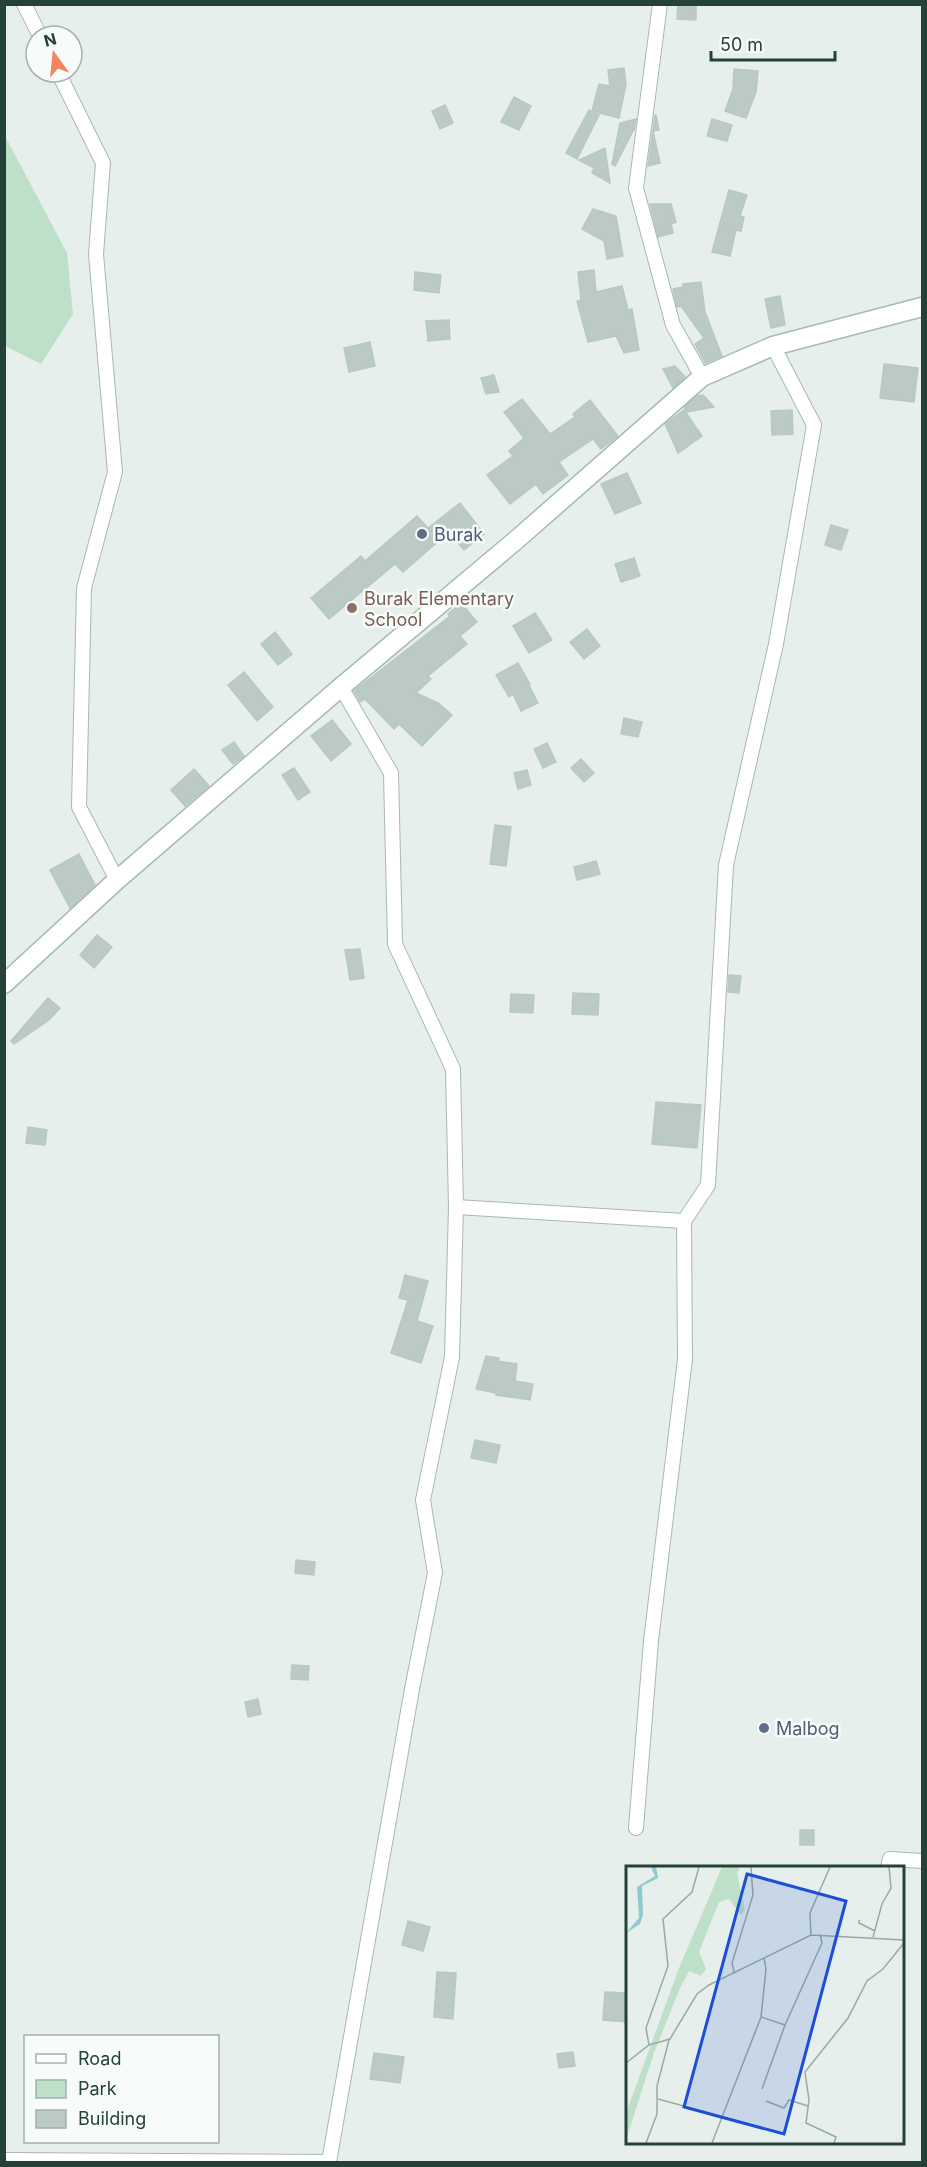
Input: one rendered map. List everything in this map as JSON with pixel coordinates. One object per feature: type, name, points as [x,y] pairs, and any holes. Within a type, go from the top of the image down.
[{"type":"street","points":[[24,4],[34,24]]},
{"type":"street","points":[[660,4],[636,188],[673,325],[702,377]]},
{"type":"street","points":[[64,84],[104,163],[96,254],[115,472],[84,588],[79,807],[117,880]]},
{"type":"street","points":[[4,984],[117,880],[515,541],[702,377],[773,346],[922,307]]},
{"type":"street","points":[[636,1828],[651,1641],[685,1359],[684,1221],[708,1185],[726,865],[776,644],[814,425],[773,346]]},
{"type":"street","points":[[4,2160],[329,2162],[411,1689],[435,1573],[423,1500],[452,1357],[456,1207],[453,1069],[395,944],[391,773],[341,687]]},
{"type":"street","points":[[456,1207],[684,1221]]},
{"type":"street","points":[[888,1866],[890,1859],[922,1861]]},
{"type":"green space","points":[[5,136],[67,253],[73,314],[41,364],[5,346]]},
{"type":"building","points":[[678,4],[696,4],[696,20],[677,19]]},
{"type":"building","points":[[624,68],[626,84],[619,118],[592,111],[599,84],[610,86],[608,70]]},
{"type":"building","points":[[734,69],[758,71],[756,92],[746,118],[725,111],[733,89]]},
{"type":"building","points":[[514,97],[531,106],[519,130],[501,122]]},
{"type":"building","points":[[445,105],[453,123],[440,129],[432,111]]},
{"type":"building","points":[[589,110],[599,115],[577,159],[566,153]]},
{"type":"building","points":[[655,115],[659,130],[653,131],[660,163],[648,166]]},
{"type":"building","points":[[636,119],[634,131],[634,129],[615,166],[612,164],[620,123]]},
{"type":"building","points":[[712,119],[732,125],[727,141],[707,136]]},
{"type":"building","points":[[605,148],[610,183],[592,173],[594,168],[579,160]]},
{"type":"building","points":[[729,190],[747,195],[740,216],[744,217],[741,231],[736,230],[730,256],[712,252]]},
{"type":"building","points":[[650,204],[671,204],[676,222],[671,224],[673,233],[658,237]]},
{"type":"building","points":[[593,209],[616,216],[623,256],[607,259],[604,241],[582,229]]},
{"type":"building","points":[[594,270],[596,292],[622,286],[628,310],[632,309],[639,350],[624,353],[616,336],[588,342],[577,301],[581,300],[578,272]]},
{"type":"building","points":[[415,272],[441,275],[439,293],[414,290]]},
{"type":"building","points":[[701,282],[705,312],[722,356],[705,363],[695,344],[704,338],[681,306],[677,307],[673,289],[683,287],[683,284]]},
{"type":"building","points":[[780,296],[785,325],[771,328],[765,299]]},
{"type":"building","points":[[449,320],[450,339],[428,341],[426,321]]},
{"type":"building","points":[[370,342],[375,366],[349,372],[344,348]]},
{"type":"building","points":[[884,364],[918,368],[914,402],[880,398]]},
{"type":"building","points":[[675,366],[685,377],[673,388],[663,369]]},
{"type":"building","points":[[494,375],[499,392],[486,394],[481,378]]},
{"type":"building","points":[[703,395],[714,407],[687,412],[684,407],[697,396]]},
{"type":"building","points":[[522,399],[550,434],[575,417],[573,414],[590,400],[618,436],[601,449],[593,439],[559,462],[568,475],[543,494],[536,484],[510,504],[487,475],[513,456],[509,451],[524,438],[504,412]]},
{"type":"building","points":[[684,410],[702,436],[678,453],[665,424]]},
{"type":"building","points":[[792,410],[793,434],[772,435],[771,411]]},
{"type":"building","points":[[627,473],[641,503],[615,514],[601,484]]},
{"type":"building","points":[[460,503],[484,534],[464,550],[449,532],[403,572],[395,564],[329,619],[311,598],[361,556],[365,561],[417,516],[428,528]]},
{"type":"building","points":[[831,525],[848,530],[841,550],[825,545]]},
{"type":"building","points":[[634,558],[640,576],[621,582],[615,564]]},
{"type":"building","points":[[461,603],[477,622],[460,636],[467,644],[428,676],[431,679],[416,693],[438,703],[452,715],[422,746],[399,724],[394,729],[365,699],[360,702],[354,691],[450,616],[448,614]]},
{"type":"building","points":[[535,613],[552,640],[529,653],[513,626]]},
{"type":"building","points":[[587,629],[600,646],[584,659],[570,642]]},
{"type":"building","points":[[275,632],[292,654],[278,665],[261,644]]},
{"type":"building","points":[[518,663],[538,703],[521,711],[513,694],[509,697],[496,675]]},
{"type":"building","points":[[244,672],[273,707],[257,721],[228,685]]},
{"type":"building","points":[[624,718],[642,722],[638,737],[621,734]]},
{"type":"building","points":[[332,720],[351,744],[331,761],[311,736]]},
{"type":"building","points":[[234,742],[244,756],[233,764],[222,750]]},
{"type":"building","points":[[547,743],[556,762],[543,768],[534,749]]},
{"type":"building","points":[[581,759],[594,773],[584,782],[571,768]]},
{"type":"building","points":[[294,768],[310,792],[298,800],[282,775]]},
{"type":"building","points":[[194,769],[209,786],[185,806],[171,790]]},
{"type":"building","points":[[527,770],[531,785],[518,789],[514,773]]},
{"type":"building","points":[[495,825],[511,827],[506,866],[490,864]]},
{"type":"building","points":[[79,854],[95,885],[70,908],[50,870]]},
{"type":"building","points":[[596,861],[600,874],[577,880],[574,867]]},
{"type":"building","points":[[97,935],[112,947],[94,968],[80,955]]},
{"type":"building","points":[[360,949],[364,978],[350,980],[345,950]]},
{"type":"building","points":[[729,975],[741,976],[739,993],[728,992]]},
{"type":"building","points":[[573,993],[599,994],[598,1015],[572,1014]]},
{"type":"building","points":[[511,994],[534,995],[533,1013],[510,1012]]},
{"type":"building","points":[[48,998],[60,1008],[49,1020],[14,1044],[11,1041]]},
{"type":"building","points":[[656,1102],[701,1105],[697,1148],[652,1144]]},
{"type":"building","points":[[28,1127],[47,1130],[45,1145],[26,1143]]},
{"type":"building","points":[[405,1275],[428,1281],[417,1321],[433,1326],[421,1363],[391,1353],[408,1300],[399,1298]]},
{"type":"building","points":[[486,1356],[499,1358],[498,1361],[517,1364],[515,1381],[533,1384],[530,1400],[496,1395],[496,1393],[476,1389]]},
{"type":"building","points":[[475,1440],[500,1445],[496,1463],[471,1458]]},
{"type":"building","points":[[296,1560],[315,1562],[314,1575],[295,1573]]},
{"type":"building","points":[[292,1665],[309,1666],[308,1680],[291,1679]]},
{"type":"building","points":[[258,1699],[261,1714],[248,1717],[245,1702]]},
{"type":"building","points":[[800,1830],[814,1830],[814,1845],[800,1845]]},
{"type":"building","points":[[408,1921],[430,1927],[423,1951],[402,1945]]},
{"type":"building","points":[[437,1972],[456,1973],[453,2019],[434,2017]]},
{"type":"building","points":[[605,1992],[626,1993],[626,2022],[603,2020]]},
{"type":"building","points":[[573,2052],[575,2066],[559,2068],[557,2054]]},
{"type":"building","points":[[374,2053],[404,2057],[400,2083],[370,2079]]},
{"type":"place","name":"Burak","points":[[422,534]]},
{"type":"place","name":"Burak Elementary School","points":[[352,608]]},
{"type":"place","name":"Malbog","points":[[764,1728]]}]
